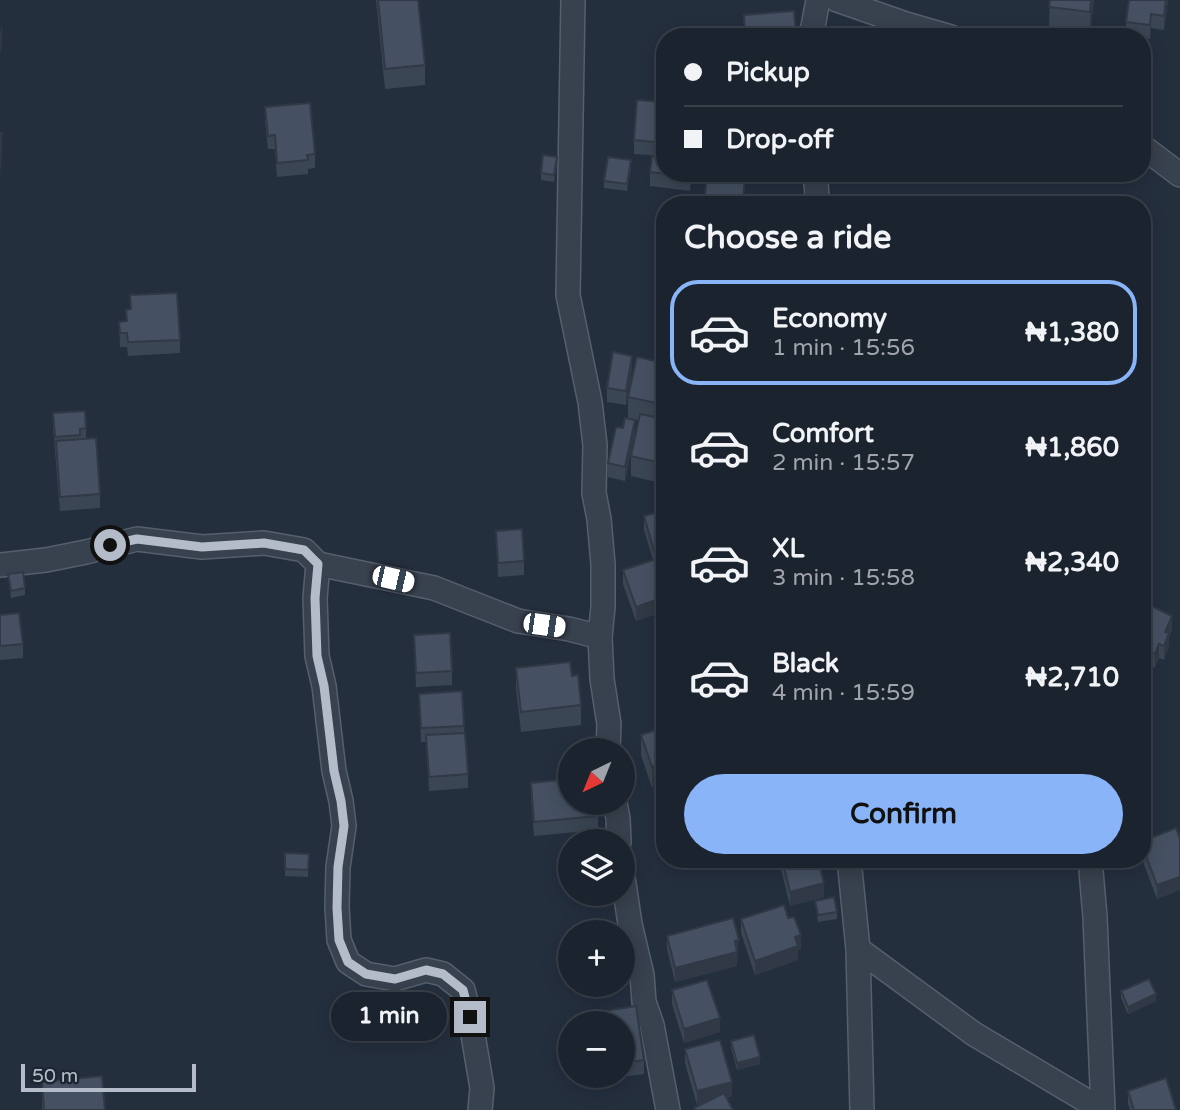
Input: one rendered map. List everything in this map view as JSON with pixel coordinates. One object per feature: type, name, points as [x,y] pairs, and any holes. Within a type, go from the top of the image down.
[{"type":"street","points":[[573,0],[568,295],[590,402],[595,444],[594,494],[603,564],[600,637],[608,738]]},
{"type":"street","points":[[813,28],[818,0]]},
{"type":"street","points":[[837,0],[920,28]]},
{"type":"street","points":[[1151,152],[1180,174]]},
{"type":"street","points":[[0,565],[46,560],[137,539],[202,547],[264,543],[304,550],[318,564],[434,588],[518,621],[600,637]]},
{"type":"street","points":[[318,564],[315,598],[317,656],[324,686],[334,771],[344,826],[338,867],[339,940],[348,962],[366,974],[395,979],[426,970],[443,974],[463,990],[482,1088],[480,1110]]},
{"type":"street","points":[[850,868],[858,948],[862,1110]]},
{"type":"street","points":[[1091,868],[1102,1110]]},
{"type":"street","points":[[627,906],[642,975],[644,1002],[652,1025],[668,1110]]},
{"type":"street","points":[[858,948],[974,1034],[1102,1110]]},
{"type":"building","points":[[378,0],[418,0],[425,65],[385,69]]},
{"type":"building","points":[[1050,0],[1091,0],[1090,12],[1049,7]]},
{"type":"building","points":[[1129,0],[1166,0],[1164,16],[1151,14],[1150,25],[1126,22]]},
{"type":"building","points":[[794,11],[796,28],[745,28],[744,15]]},
{"type":"building","points":[[637,100],[656,101],[656,142],[634,140]]},
{"type":"building","points":[[310,103],[315,154],[307,155],[308,160],[277,163],[275,135],[268,136],[265,107]]},
{"type":"building","points":[[543,155],[557,157],[554,175],[541,173]]},
{"type":"building","points":[[652,156],[656,157],[656,173],[650,172]]},
{"type":"building","points":[[608,157],[631,160],[627,184],[604,181]]},
{"type":"building","points":[[706,182],[744,182],[744,196],[705,196]]},
{"type":"building","points":[[177,293],[180,340],[128,342],[127,333],[120,333],[119,322],[127,321],[126,310],[131,309],[130,295]]},
{"type":"building","points":[[613,352],[632,356],[626,391],[607,388]]},
{"type":"building","points":[[637,357],[656,361],[656,403],[628,397]]},
{"type":"building","points":[[85,411],[86,428],[80,429],[80,435],[55,437],[53,413]]},
{"type":"building","points":[[640,414],[656,417],[656,462],[631,456]]},
{"type":"building","points":[[625,418],[635,420],[625,467],[608,463],[616,427],[623,428]]},
{"type":"building","points":[[96,438],[100,494],[60,497],[56,441]]},
{"type":"building","points":[[656,513],[654,551],[644,516]]},
{"type":"building","points":[[522,529],[524,561],[498,563],[496,531]]},
{"type":"building","points":[[656,559],[656,600],[636,607],[623,570]]},
{"type":"building","points":[[23,572],[25,588],[11,591],[8,574]]},
{"type":"building","points":[[1151,606],[1172,616],[1165,632],[1169,633],[1164,646],[1159,644],[1155,654],[1151,652]]},
{"type":"building","points":[[19,613],[23,644],[0,646],[0,615]]},
{"type":"building","points":[[450,633],[452,671],[416,673],[414,635]]},
{"type":"building","points":[[570,662],[572,676],[578,675],[581,705],[521,712],[516,668]]},
{"type":"building","points":[[462,691],[464,726],[421,728],[419,694]]},
{"type":"building","points":[[656,730],[656,766],[652,767],[641,735]]},
{"type":"building","points":[[465,733],[468,774],[429,777],[426,735]]},
{"type":"building","points":[[558,780],[558,816],[598,816],[534,822],[531,783]]},
{"type":"building","points":[[1176,828],[1180,839],[1180,877],[1157,885],[1151,868],[1151,838]]},
{"type":"building","points":[[285,853],[309,854],[308,870],[285,869]]},
{"type":"building","points":[[784,868],[820,868],[824,883],[790,892]]},
{"type":"building","points":[[834,897],[837,912],[818,915],[815,901]]},
{"type":"building","points":[[784,905],[788,918],[794,917],[801,935],[795,937],[798,946],[755,961],[741,919]]},
{"type":"building","points":[[733,918],[739,940],[735,941],[737,952],[675,968],[667,936]]},
{"type":"building","points":[[1149,979],[1156,994],[1128,1007],[1121,991]]},
{"type":"building","points":[[707,980],[720,1018],[684,1029],[672,990]]},
{"type":"building","points":[[636,1006],[644,1060],[635,1061],[635,1011],[604,1011]]},
{"type":"building","points":[[754,1035],[760,1057],[737,1063],[731,1041]]},
{"type":"building","points":[[720,1040],[732,1082],[697,1091],[685,1049]]},
{"type":"building","points":[[102,1076],[105,1110],[44,1110],[42,1082]]},
{"type":"building","points":[[1166,1078],[1176,1110],[1134,1110],[1128,1091]]},
{"type":"building","points":[[724,1093],[733,1110],[695,1110],[694,1108]]},
{"type":"route","points":[[110,545],[137,539],[202,547],[264,543],[304,550],[318,564],[315,598],[317,656],[324,686],[334,771],[344,826],[338,867],[339,940],[348,962],[366,974],[395,979],[426,970],[443,974],[463,990],[470,1017]]}]
